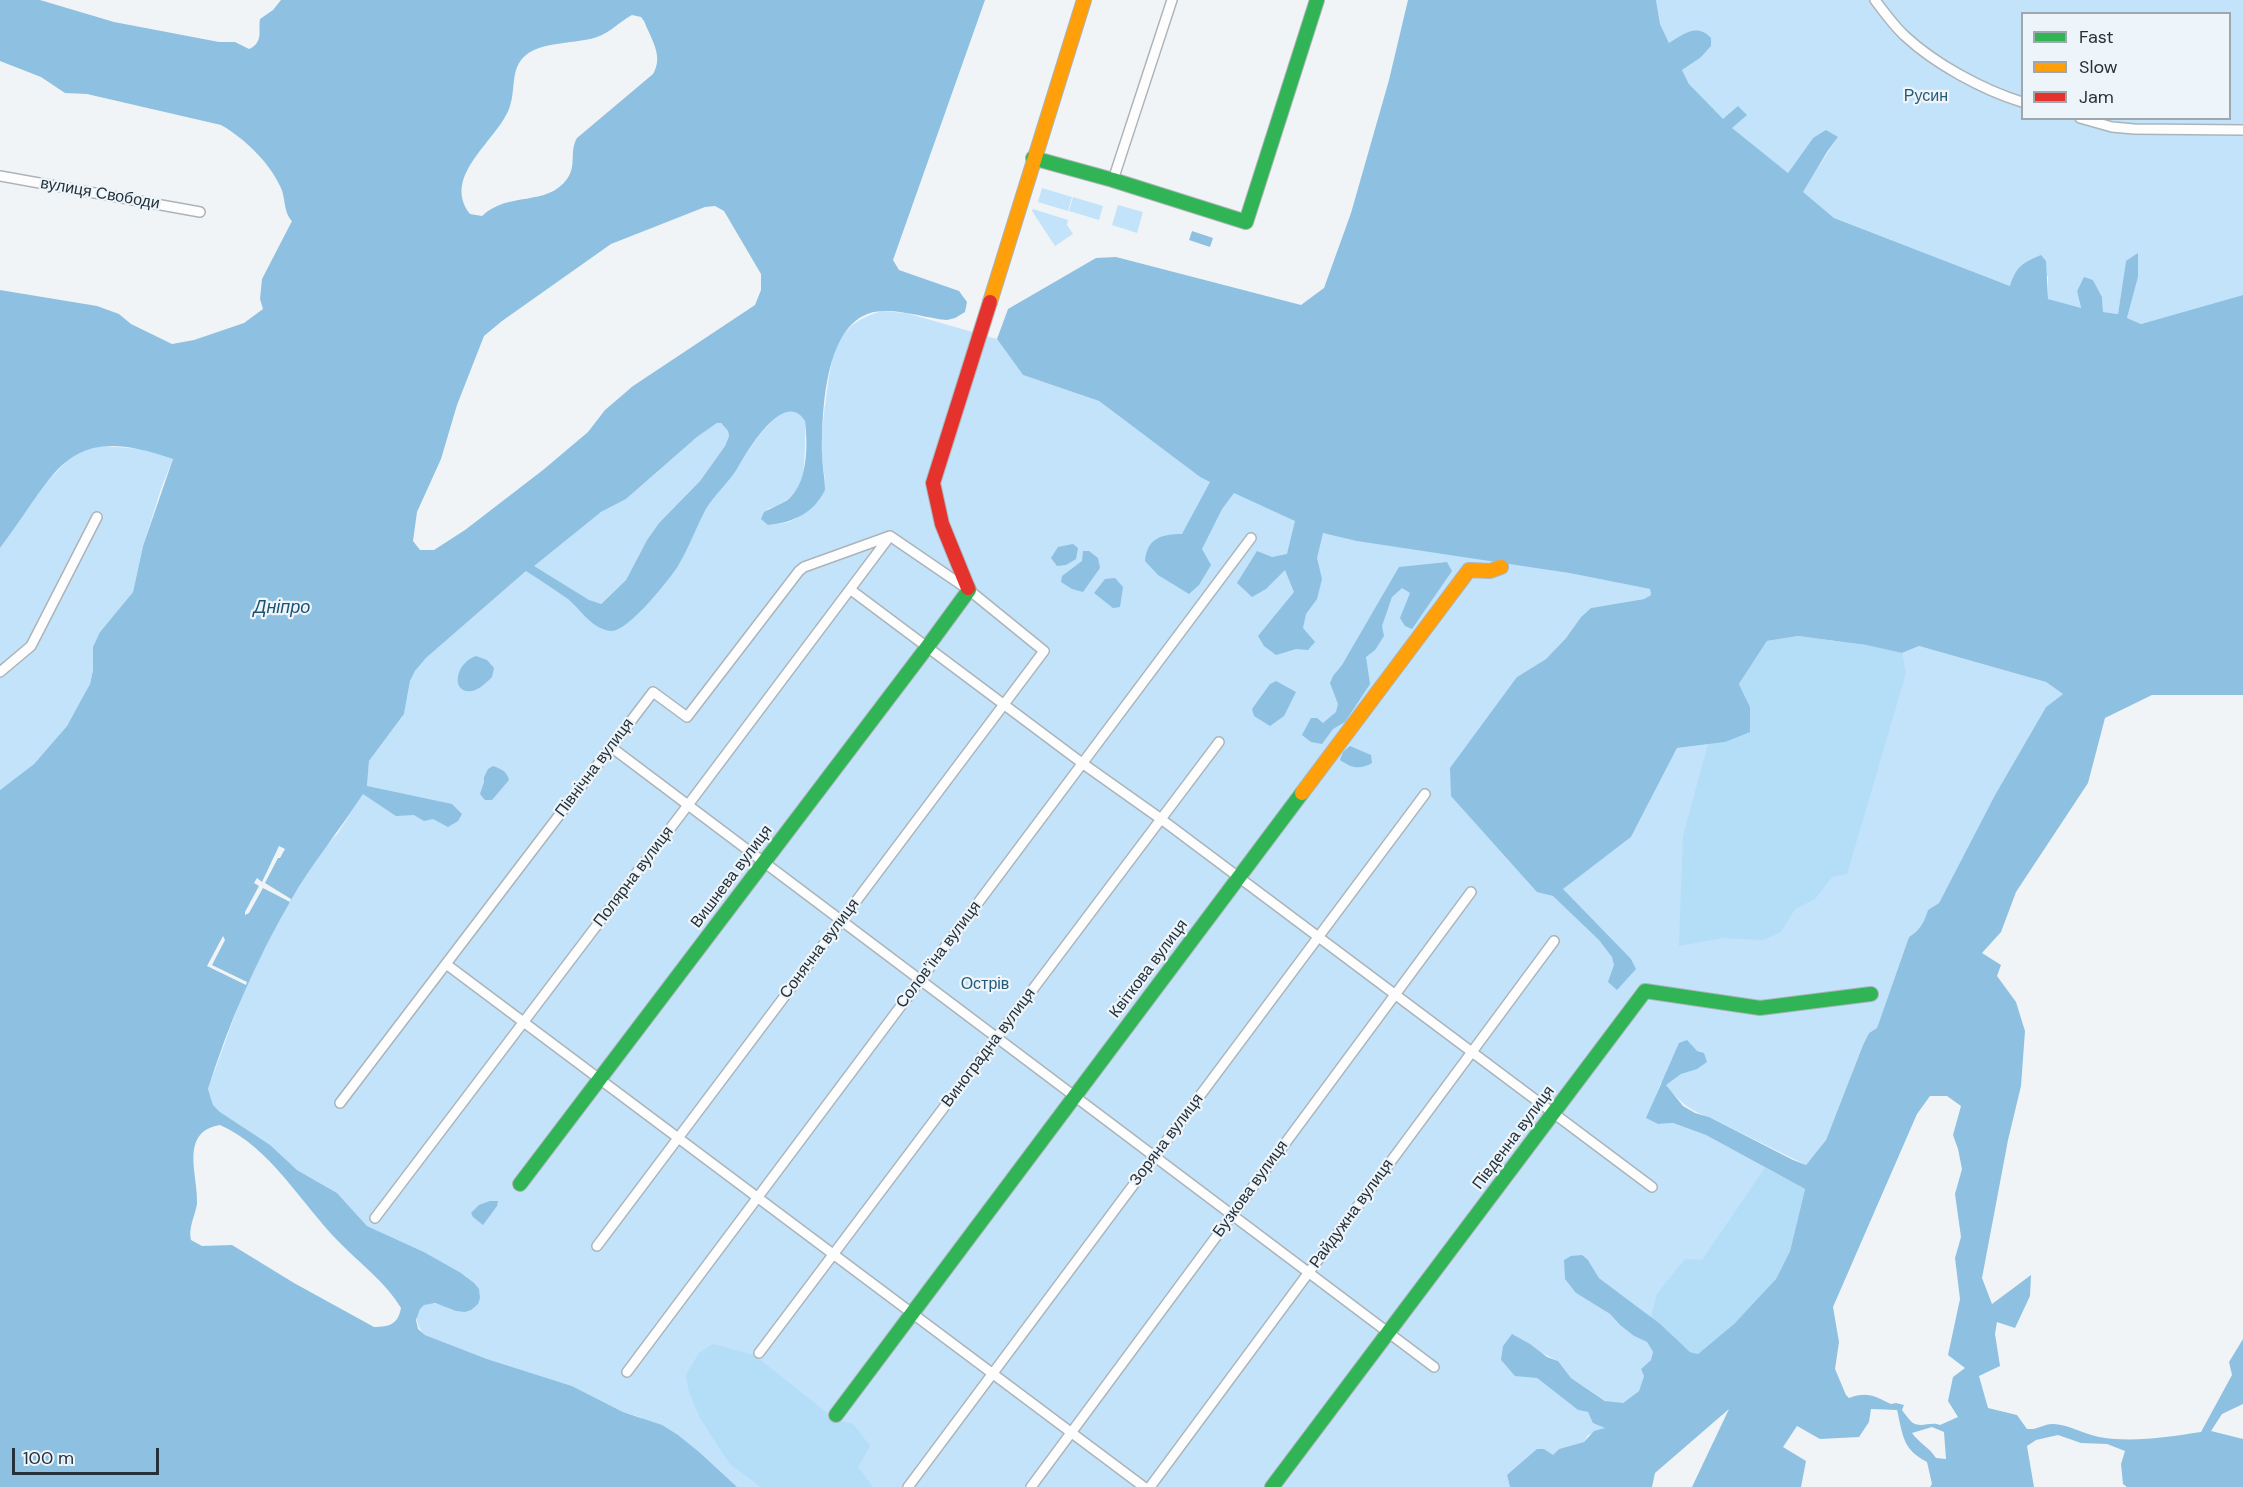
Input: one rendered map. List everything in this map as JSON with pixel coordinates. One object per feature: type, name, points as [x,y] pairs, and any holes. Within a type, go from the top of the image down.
[{"type":"street","points":[[969,590],[941,522],[933,495],[933,483],[1084,0]]},
{"type":"street","points":[[1113,180],[1172,0]]},
{"type":"street","points":[[1033,158],[1113,180],[1246,222],[1317,0]]},
{"type":"street","points":[[1875,0],[1904,35],[1942,64],[2004,96],[2021,102]]},
{"type":"street","points":[[2087,120],[2112,127],[2134,129],[2243,130]]},
{"type":"street","name":"вулиця Свободи","points":[[0,176],[200,212]]},
{"type":"street","points":[[0,672],[32,646],[97,517]]},
{"type":"street","points":[[890,536],[969,590]]},
{"type":"street","name":"Полярна вулиця","points":[[375,1218],[890,536]]},
{"type":"street","name":"Північна вулиця","points":[[340,1103],[653,692],[687,717],[799,570],[890,536]]},
{"type":"street","name":"Соловʼїна вулиця","points":[[627,1372],[1251,538]]},
{"type":"street","name":"Квіткова вулиця","points":[[836,1415],[1469,570],[1490,571],[1501,567]]},
{"type":"street","points":[[850,590],[1239,877],[1652,1188]]},
{"type":"street","name":"Вишнева вулиця","points":[[520,1184],[969,590]]},
{"type":"street","name":"Сонячна вулиця","points":[[597,1246],[1044,651],[969,590]]},
{"type":"street","name":"Виноградна вулиця","points":[[759,1353],[1219,742]]},
{"type":"street","points":[[611,747],[1434,1367]]},
{"type":"street","name":"Зоряна вулиця","points":[[908,1487],[1425,794]]},
{"type":"street","name":"Бузкова вулиця","points":[[1031,1487],[1471,892]]},
{"type":"street","name":"Райдужна вулиця","points":[[1150,1487],[1554,941]]},
{"type":"street","points":[[446,964],[1144,1487]]},
{"type":"street","name":"Південна вулиця","points":[[1272,1487],[1645,991],[1760,1008],[1871,994]]},
{"type":"green space","name":"Русин","points":[[1656,0],[2243,0],[2243,295],[2141,324],[2127,318],[2138,277],[2126,261],[2118,314],[2103,312],[2102,297],[2093,280],[2084,278],[2077,291],[2081,309],[2048,299],[2048,276],[2010,286],[1834,218],[1802,192],[1838,137],[1813,138],[1788,173],[1731,128],[1739,107],[1723,120],[1689,84],[1682,70],[1700,58],[1669,43],[1660,24]]},
{"type":"green space","points":[[1042,188],[1072,197],[1068,211],[1038,202]]},
{"type":"green space","points":[[1073,197],[1103,206],[1099,220],[1069,211]]},
{"type":"green space","points":[[1118,205],[1143,212],[1137,233],[1112,225]]},
{"type":"green space","points":[[1033,209],[1068,220],[1067,225],[1073,234],[1055,246],[1032,211]]},
{"type":"green space","name":"Острів","points":[[882,311],[906,313],[997,339],[1023,375],[1099,401],[1200,477],[1323,533],[1569,573],[1650,589],[1651,595],[1644,599],[1591,608],[1546,659],[1517,677],[1553,896],[1631,837],[1677,748],[1725,742],[1750,707],[1866,645],[1902,653],[1919,646],[2046,682],[2063,694],[2046,707],[1995,795],[1939,903],[1928,910],[1921,926],[1909,937],[1877,1028],[1869,1033],[1863,1045],[1826,1140],[1806,1165],[1693,1110],[1661,1082],[1647,1118],[1658,1124],[1673,1123],[1706,1135],[1805,1189],[1782,1266],[1770,1288],[1761,1298],[1698,1354],[1679,1343],[1659,1323],[1599,1278],[1588,1260],[1576,1293],[1610,1314],[1634,1336],[1647,1342],[1653,1352],[1651,1360],[1641,1369],[1644,1376],[1639,1391],[1623,1403],[1616,1403],[1606,1401],[1571,1378],[1558,1361],[1540,1352],[1501,1360],[1508,1368],[1537,1378],[1578,1410],[1588,1412],[1606,1428],[1588,1435],[1584,1442],[1559,1449],[1553,1456],[1544,1449],[1507,1475],[1510,1487],[737,1487],[640,1417],[623,1412],[572,1386],[487,1359],[425,1335],[417,1320],[418,1310],[432,1303],[456,1311],[467,1277],[424,1252],[367,1226],[337,1193],[297,1170],[269,1145],[213,1105],[208,1089],[247,982],[291,899],[322,851],[338,833],[367,787],[369,761],[404,714],[410,681],[415,671],[426,658],[533,565],[601,512],[626,499],[697,437],[717,423],[721,423],[728,431],[729,436],[725,446],[700,481],[659,523],[647,540],[626,580],[594,610],[616,630],[649,602],[681,561],[711,501],[766,427],[787,412],[796,412],[805,421],[804,468],[800,485],[795,492],[788,499],[767,509],[768,525],[788,522],[805,512],[819,499],[825,487],[822,431],[829,376],[835,351],[846,331],[855,323]]},
{"type":"green space","points":[[102,446],[144,449],[173,459],[143,546],[133,592],[100,632],[90,684],[67,726],[34,764],[0,790],[0,548],[42,487],[67,461],[83,450]]},
{"type":"shaded area","points":[[1798,636],[1866,645],[1902,653],[1906,673],[1847,874],[1832,877],[1815,899],[1795,909],[1781,932],[1763,940],[1723,938],[1679,946],[1683,836],[1708,744],[1725,742],[1750,707],[1739,684],[1767,641]]},
{"type":"shaded area","points":[[1765,1168],[1805,1189],[1790,1251],[1776,1279],[1735,1323],[1698,1354],[1690,1352],[1651,1317],[1657,1294],[1685,1259],[1702,1260]]},
{"type":"shaded area","points":[[713,1344],[754,1355],[836,1420],[853,1424],[870,1446],[858,1467],[873,1487],[761,1487],[731,1465],[700,1418],[689,1392],[686,1375],[699,1353]]},
{"type":"water","name":"Дніпро","points":[[0,0],[40,0],[114,22],[219,42],[235,42],[249,49],[259,40],[260,19],[273,10],[281,0],[985,0],[893,260],[899,270],[959,291],[967,302],[965,312],[947,320],[883,311],[863,316],[849,328],[838,346],[830,367],[826,390],[822,453],[825,490],[808,511],[794,519],[768,525],[761,519],[764,512],[786,501],[793,494],[799,486],[805,464],[805,421],[796,413],[787,412],[766,426],[706,509],[678,566],[648,604],[627,623],[611,631],[598,627],[568,599],[526,571],[426,658],[410,681],[404,714],[369,761],[367,786],[452,804],[462,814],[458,821],[448,827],[433,819],[424,821],[414,815],[396,816],[363,794],[308,873],[278,923],[234,1016],[208,1089],[213,1105],[220,1112],[270,1145],[297,1170],[337,1193],[367,1226],[424,1252],[474,1283],[479,1289],[480,1298],[478,1304],[471,1310],[456,1311],[435,1303],[424,1305],[420,1309],[416,1320],[418,1329],[425,1335],[487,1359],[572,1386],[623,1412],[662,1425],[699,1452],[737,1487],[0,1487],[0,790],[34,764],[67,726],[90,684],[93,670],[93,647],[100,632],[133,592],[143,546],[173,459],[137,449],[108,446],[85,451],[67,461],[51,477],[0,548],[0,290],[97,306],[119,314],[131,324],[172,344],[194,340],[244,323],[263,309],[260,299],[262,279],[292,221],[287,213],[282,190],[269,168],[247,144],[221,125],[87,94],[65,93],[41,77],[0,61]],"holes":[[[632,15],[641,17],[657,54],[653,74],[577,138],[573,148],[570,174],[559,188],[549,193],[503,204],[492,208],[482,216],[470,214],[463,200],[462,185],[475,158],[504,119],[512,99],[515,72],[521,60],[533,50],[541,47],[589,39],[607,32]],[[715,206],[724,211],[761,274],[761,290],[755,305],[633,386],[605,410],[588,432],[465,530],[434,550],[420,550],[413,541],[417,512],[441,459],[457,405],[484,336],[611,244],[705,207]],[[717,423],[721,423],[729,436],[725,446],[700,481],[659,523],[647,540],[626,580],[601,604],[589,600],[534,566],[601,512],[626,499],[697,437]],[[220,1125],[238,1135],[270,1161],[324,1226],[395,1298],[401,1308],[398,1318],[392,1324],[374,1327],[294,1283],[232,1245],[202,1246],[191,1240],[191,1226],[197,1204],[195,1146],[199,1136],[207,1129]]]},
{"type":"water","points":[[1408,0],[1656,0],[1660,24],[1669,43],[1696,31],[1701,31],[1711,38],[1711,46],[1700,58],[1682,70],[1689,84],[1723,119],[1738,106],[1747,115],[1732,128],[1788,173],[1813,138],[1826,130],[1838,137],[1803,192],[1834,218],[2010,286],[2021,266],[2041,255],[2046,261],[2048,299],[2081,308],[2077,291],[2084,277],[2093,280],[2102,297],[2103,312],[2118,314],[2126,261],[2138,253],[2138,277],[2127,318],[2141,324],[2243,295],[2243,695],[2152,695],[2105,718],[2088,783],[2016,892],[2001,932],[1982,953],[2001,965],[1997,976],[2016,1002],[2025,1031],[2021,1086],[2008,1140],[1982,1278],[1992,1304],[2031,1275],[2030,1296],[2015,1328],[1997,1322],[1995,1334],[2000,1366],[1979,1376],[1988,1408],[2017,1415],[2027,1429],[2054,1424],[2093,1436],[2112,1439],[2176,1436],[2201,1432],[2232,1375],[2229,1362],[2243,1339],[2243,1404],[2222,1414],[2211,1431],[2243,1439],[2243,1487],[2127,1487],[2123,1484],[2121,1464],[2125,1451],[2107,1444],[2081,1443],[2058,1435],[2036,1440],[2027,1446],[2034,1487],[1930,1487],[1932,1484],[1927,1462],[1908,1446],[1897,1410],[1871,1409],[1869,1422],[1859,1437],[1820,1439],[1797,1426],[1783,1447],[1806,1461],[1801,1487],[1692,1487],[1729,1409],[1655,1473],[1652,1487],[1510,1487],[1507,1475],[1537,1449],[1544,1449],[1553,1455],[1559,1449],[1584,1442],[1594,1431],[1605,1428],[1593,1423],[1588,1412],[1578,1410],[1537,1378],[1515,1376],[1501,1360],[1503,1346],[1512,1334],[1547,1357],[1558,1361],[1571,1378],[1605,1401],[1623,1403],[1639,1391],[1644,1376],[1641,1369],[1651,1360],[1653,1352],[1647,1342],[1634,1336],[1610,1314],[1576,1293],[1565,1279],[1564,1260],[1571,1256],[1582,1255],[1588,1260],[1599,1278],[1659,1323],[1690,1352],[1698,1354],[1735,1323],[1776,1279],[1790,1251],[1805,1189],[1706,1135],[1673,1123],[1658,1124],[1646,1118],[1679,1043],[1687,1040],[1697,1051],[1704,1053],[1707,1062],[1697,1069],[1681,1074],[1666,1085],[1683,1106],[1806,1165],[1826,1140],[1863,1045],[1869,1033],[1877,1028],[1909,937],[1921,926],[1928,910],[1939,903],[1995,795],[2046,707],[2063,694],[2046,682],[1919,646],[1902,653],[1866,645],[1798,636],[1767,641],[1739,684],[1750,707],[1750,732],[1725,742],[1677,748],[1631,837],[1563,889],[1631,959],[1636,969],[1617,990],[1608,982],[1614,965],[1612,957],[1599,940],[1553,896],[1537,892],[1451,796],[1450,768],[1517,677],[1546,659],[1591,608],[1644,599],[1651,595],[1650,589],[1569,573],[1357,541],[1323,533],[1317,558],[1322,579],[1317,599],[1306,614],[1303,628],[1315,642],[1308,650],[1296,649],[1276,655],[1264,646],[1258,636],[1294,592],[1285,570],[1266,589],[1252,597],[1237,583],[1257,551],[1272,557],[1287,554],[1295,521],[1234,493],[1222,509],[1202,549],[1211,565],[1199,585],[1189,594],[1158,575],[1145,561],[1149,547],[1152,542],[1162,536],[1182,534],[1210,482],[1200,477],[1099,401],[1023,375],[997,339],[1008,309],[1096,258],[1116,257],[1301,305],[1324,288],[1351,213],[1389,80]],"holes":[[[1930,1096],[1947,1096],[1961,1106],[1953,1135],[1962,1169],[1955,1194],[1961,1237],[1955,1258],[1960,1299],[1948,1355],[1965,1368],[1953,1377],[1948,1401],[1958,1417],[1940,1425],[1913,1423],[1902,1410],[1904,1405],[1891,1404],[1871,1395],[1849,1398],[1846,1395],[1835,1369],[1839,1342],[1833,1307],[1917,1114]],[[1932,1427],[1944,1432],[1946,1459],[1936,1458],[1912,1433]]]},
{"type":"water","points":[[1192,231],[1213,238],[1210,247],[1189,240]]},
{"type":"water","points":[[1073,544],[1078,548],[1076,559],[1066,565],[1057,566],[1051,558],[1058,547]]},
{"type":"water","points":[[1083,551],[1089,551],[1098,558],[1100,568],[1083,592],[1072,589],[1061,582],[1062,576],[1082,561]]},
{"type":"water","points":[[1447,562],[1452,571],[1412,629],[1405,626],[1400,618],[1410,593],[1402,588],[1392,597],[1382,626],[1384,636],[1375,650],[1366,657],[1370,684],[1345,722],[1333,729],[1322,744],[1311,742],[1302,735],[1311,718],[1317,718],[1323,723],[1336,712],[1338,704],[1330,683],[1333,676],[1342,665],[1399,567]]},
{"type":"water","points":[[1115,578],[1123,587],[1120,607],[1113,608],[1094,593],[1105,579]]},
{"type":"water","points":[[476,656],[487,660],[494,668],[492,677],[477,689],[465,691],[460,688],[458,677],[463,665]]},
{"type":"water","points":[[1276,681],[1296,692],[1284,716],[1270,726],[1254,716],[1252,709],[1270,684]]},
{"type":"water","points":[[1350,746],[1371,755],[1372,763],[1356,767],[1340,760],[1343,752]]},
{"type":"water","points":[[493,766],[505,772],[509,780],[492,800],[485,800],[480,794],[484,777],[488,769]]},
{"type":"water","points":[[498,1201],[497,1206],[483,1225],[471,1213],[479,1205]]},
{"type":"pier","points":[[279,846],[285,849],[265,883],[291,899],[290,902],[263,888],[249,913],[245,915],[259,886],[254,883],[257,878],[262,882]]},
{"type":"pier","points":[[223,936],[225,940],[212,965],[247,982],[246,985],[207,966]]},
{"type":"traffic: fast","points":[[1033,158],[1113,180],[1246,222],[1317,0]]},
{"type":"traffic: fast","points":[[520,1184],[928,646],[969,590],[968,588]]},
{"type":"traffic: fast","points":[[836,1415],[1302,793]]},
{"type":"traffic: fast","points":[[1272,1487],[1645,991],[1760,1008],[1871,994]]},
{"type":"traffic: slow","points":[[990,302],[1084,0]]},
{"type":"traffic: slow","points":[[1302,793],[1469,570],[1490,571],[1501,567]]},
{"type":"traffic: jam","points":[[968,588],[942,524],[933,483],[990,302]]}]
